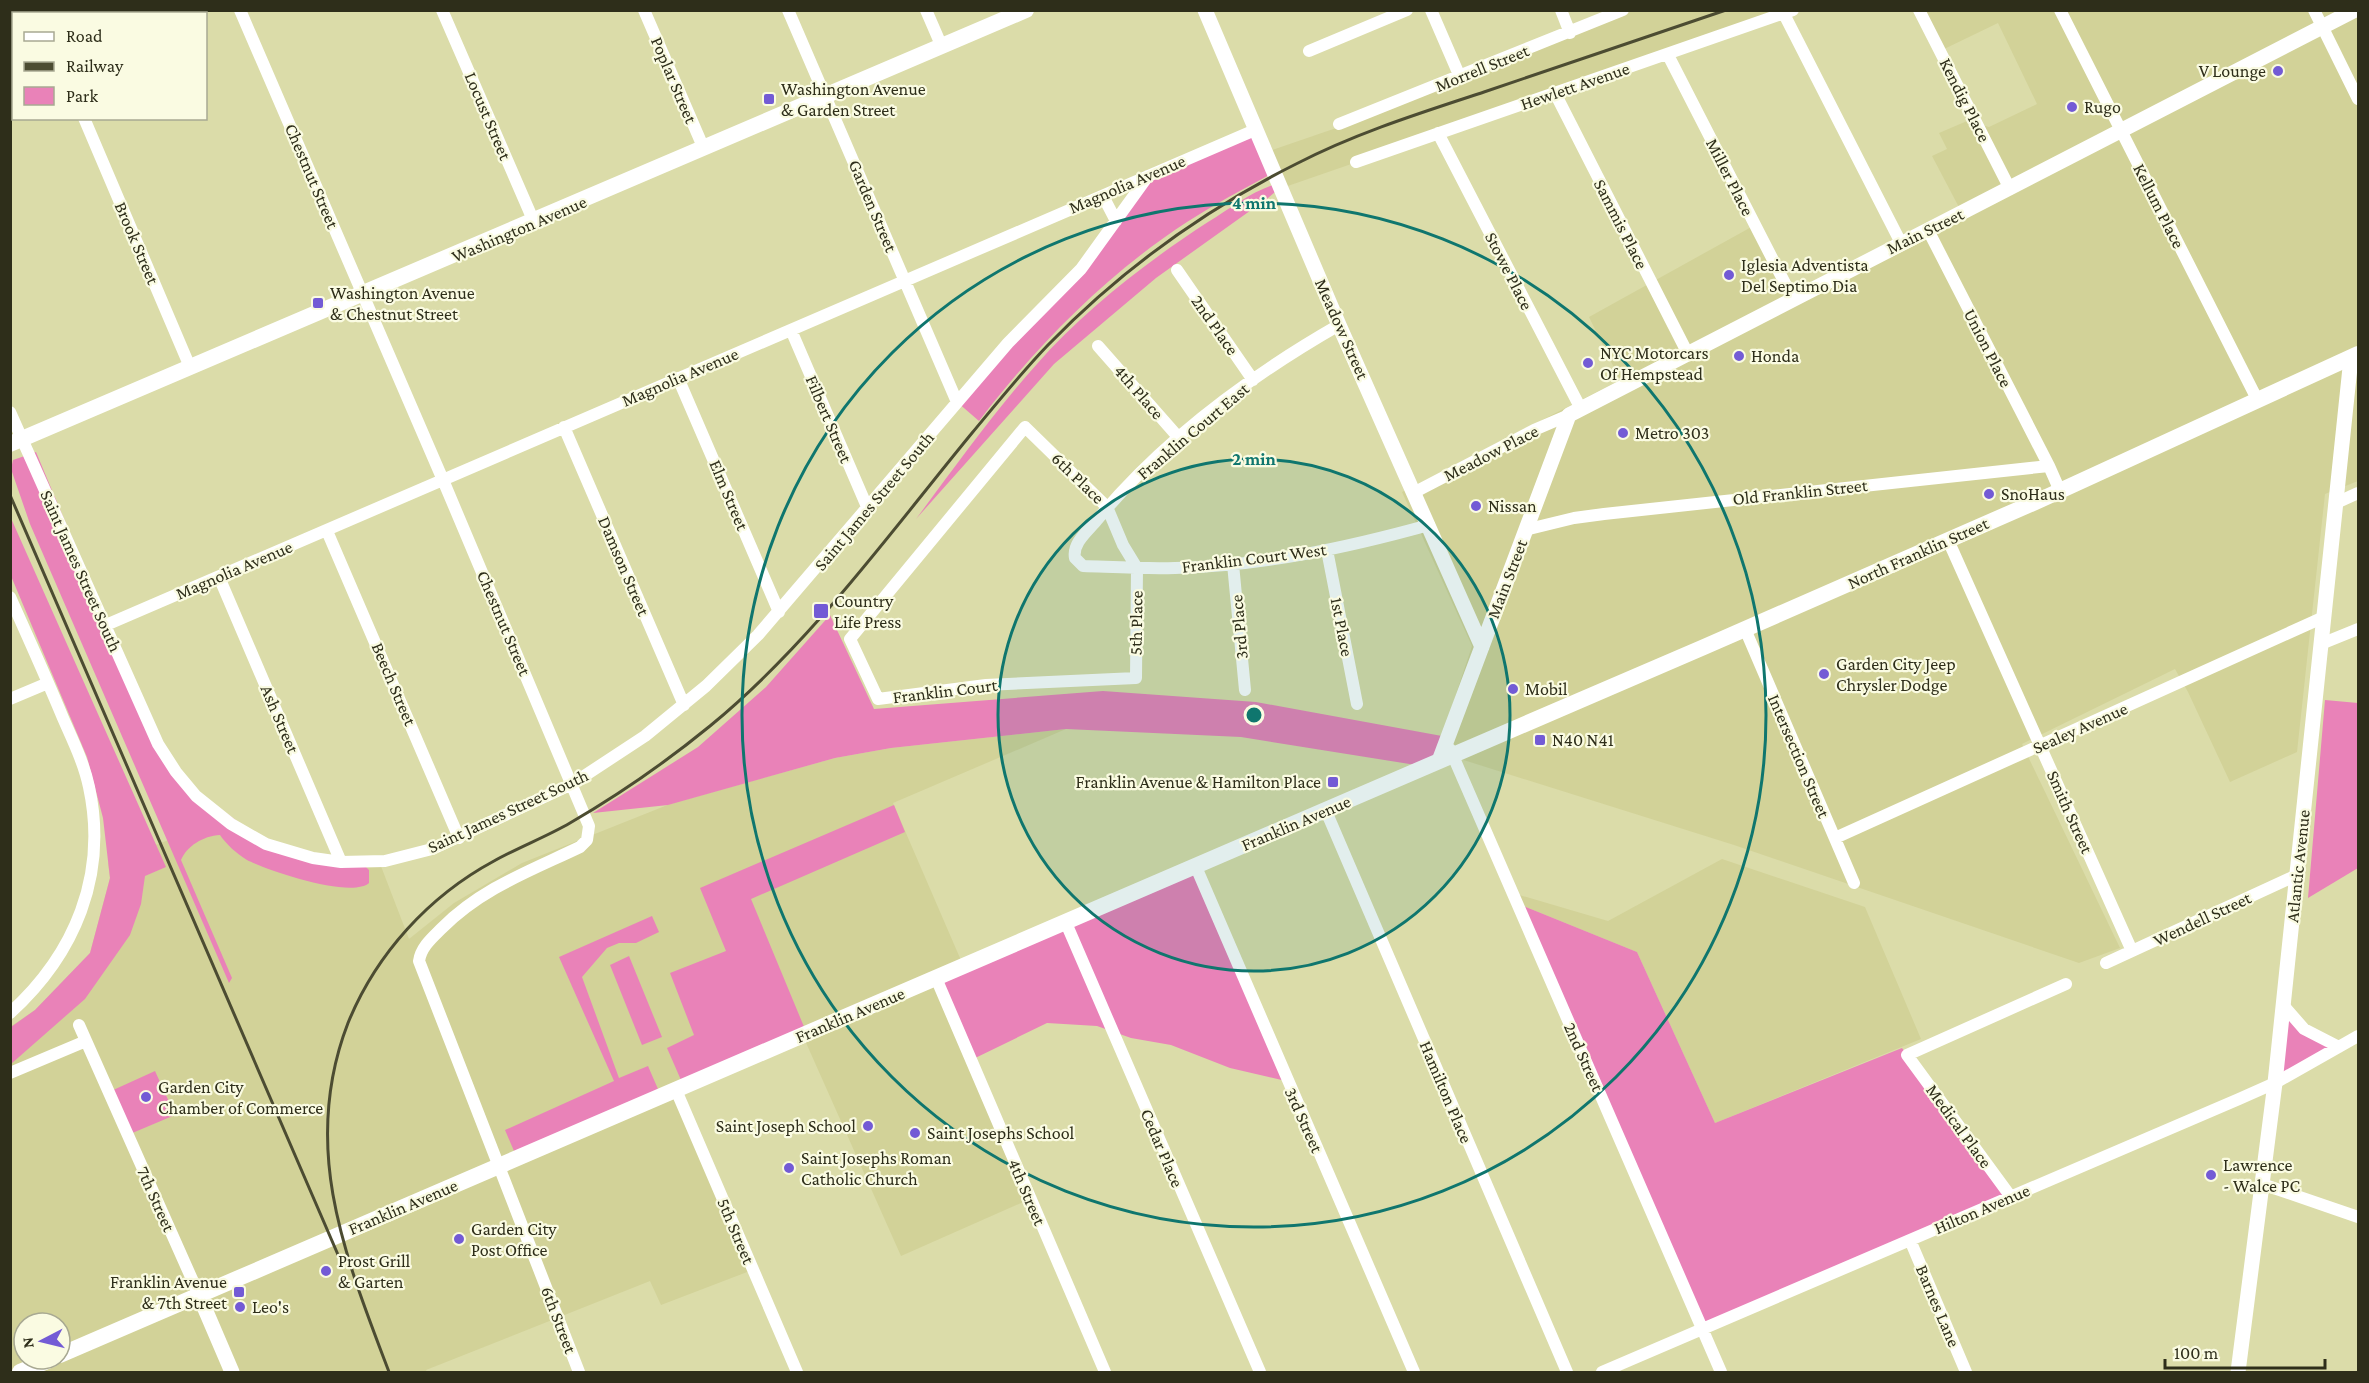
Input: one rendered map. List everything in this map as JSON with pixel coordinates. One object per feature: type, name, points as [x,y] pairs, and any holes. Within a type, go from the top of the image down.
[{"type":"main road","name":"Washington Avenue","points":[[16,441],[364,296],[1026,10]]},
{"type":"main road","name":"North Franklin Street","points":[[1639,675],[2060,491],[2355,356]]},
{"type":"main road","name":"Franklin Avenue","points":[[72,1350],[1326,811],[1446,753],[1639,675]]},
{"type":"street","name":"Chestnut Street","points":[[240,10],[443,480],[590,831],[587,840],[580,847],[512,877],[480,896],[430,940],[420,958],[422,971],[499,1166]]},
{"type":"street","name":"Locust Street","points":[[442,10],[534,222]]},
{"type":"street","name":"Poplar Street","points":[[644,10],[704,149]]},
{"type":"street","name":"Garden Street","points":[[788,10],[957,402]]},
{"type":"street","points":[[926,10],[942,47]]},
{"type":"street","name":"Meadow Street","points":[[1205,10],[1339,325],[1482,647]]},
{"type":"street","points":[[1309,51],[1407,10]]},
{"type":"street","points":[[1431,10],[1460,77]]},
{"type":"street","points":[[1561,10],[1570,33]]},
{"type":"street","name":"Morrell Street","points":[[1339,124],[1623,10]]},
{"type":"street","name":"Kendig Place","points":[[1919,10],[2010,189]]},
{"type":"street","name":"Kellum Place","points":[[2060,10],[2258,401]]},
{"type":"street","points":[[2314,10],[2358,99]]},
{"type":"street","name":"Main Street","points":[[1446,753],[1525,530],[1575,412],[2355,10]]},
{"type":"street","points":[[1788,12],[1901,243]]},
{"type":"street","name":"Hewlett Avenue","points":[[1356,162],[1788,12]]},
{"type":"street","name":"Miller Place","points":[[1668,55],[1793,299]]},
{"type":"street","name":"Sammis Place","points":[[1555,93],[1688,354]]},
{"type":"street","name":"Brook Street","points":[[85,120],[190,368]]},
{"type":"street","name":"Magnolia Avenue","points":[[106,625],[1255,130]]},
{"type":"street","name":"Stowe Place","points":[[1438,133],[1575,412]]},
{"type":"street","name":"Saint James Street South","points":[[10,412],[16,441],[106,625],[158,744],[176,772],[196,795],[228,822],[266,844],[313,858],[340,862],[364,863],[404,858],[459,838],[572,784],[618,756],[684,705],[739,655],[779,612],[1008,344],[1081,269],[1148,176]]},
{"type":"street","points":[[1103,196],[1116,221]]},
{"type":"street","name":"Union Place","points":[[1928,230],[2049,466]]},
{"type":"street","name":"2nd Place","points":[[1177,270],[1254,380]]},
{"type":"street","name":"Franklin Court East","points":[[1077,561],[1074,551],[1076,545],[1107,507],[1179,438],[1254,380],[1339,325]]},
{"type":"street","name":"Filbert Street","points":[[791,330],[868,509]]},
{"type":"street","name":"4th Place","points":[[1098,346],[1179,438]]},
{"type":"street","name":"Atlantic Avenue","points":[[2238,1372],[2275,1083],[2336,503],[2355,356]]},
{"type":"street","name":"Elm Street","points":[[678,378],[779,612]]},
{"type":"street","name":"Meadow Place","points":[[1415,492],[1534,430],[1575,412]]},
{"type":"street","name":"6th Place","points":[[1025,427],[1107,507],[1123,545],[1137,568]]},
{"type":"street","name":"Franklin Court","points":[[1025,427],[850,639],[878,699],[986,685],[1136,678]]},
{"type":"street","name":"Damson Street","points":[[564,428],[684,705]]},
{"type":"street","points":[[2049,466],[2060,491]]},
{"type":"street","name":"Old Franklin Street","points":[[1525,530],[1604,514],[2049,466]]},
{"type":"street","points":[[2336,503],[2358,493]]},
{"type":"street","name":"Franklin Court West","points":[[1077,561],[1083,566],[1137,568],[1233,564],[1327,550],[1429,525]]},
{"type":"street","name":"Beech Street","points":[[327,531],[459,838]]},
{"type":"street","name":"Smith Street","points":[[1948,540],[2132,951]]},
{"type":"street","name":"1st Place","points":[[1327,550],[1357,704]]},
{"type":"street","name":"3rd Place","points":[[1233,564],[1245,690]]},
{"type":"street","name":"5th Place","points":[[1136,678],[1137,568]]},
{"type":"street","name":"Ash Street","points":[[219,577],[340,862]]},
{"type":"street","points":[[10,597],[48,683],[89,787],[94,841],[92,871],[82,908],[62,953],[32,993],[10,1013]]},
{"type":"street","name":"Sealey Avenue","points":[[1835,838],[2324,618]]},
{"type":"street","name":"Intersection Street","points":[[1745,629],[1854,883]]},
{"type":"street","points":[[2321,644],[2358,629]]},
{"type":"street","points":[[10,699],[48,683]]},
{"type":"street","name":"2nd Street","points":[[1446,753],[1721,1372]]},
{"type":"street","name":"Hamilton Place","points":[[1326,811],[1567,1372]]},
{"type":"street","name":"3rd Street","points":[[1196,867],[1414,1372]]},
{"type":"street","name":"Wendell Street","points":[[2106,963],[2297,875]]},
{"type":"street","name":"Cedar Place","points":[[1065,923],[1260,1372]]},
{"type":"street","name":"4th Street","points":[[936,978],[1105,1372]]},
{"type":"street","name":"Medical Place","points":[[2011,1197],[1907,1055],[2066,984]]},
{"type":"street","points":[[2283,1005],[2304,1029],[2339,1047]]},
{"type":"street","name":"7th Street","points":[[79,1025],[232,1372]]},
{"type":"street","name":"Hilton Avenue","points":[[1602,1372],[2275,1083],[2358,1036]]},
{"type":"street","points":[[10,1073],[86,1041]]},
{"type":"street","name":"5th Street","points":[[676,1090],[797,1372]]},
{"type":"street","name":"6th Street","points":[[499,1166],[579,1372]]},
{"type":"street","points":[[2262,1184],[2358,1217]]},
{"type":"street","name":"Barnes Lane","points":[[1910,1240],[1966,1372]]},
{"type":"shaded area","points":[[1623,11],[1793,11],[1282,188],[1266,152],[1345,125]]},
{"type":"shaded area","points":[[1919,11],[2358,11],[2358,481],[2325,494],[2297,752],[2230,782],[2175,669],[2022,744],[2120,948],[2079,963],[1734,845],[1454,757],[1442,736],[1472,646],[1402,492],[1620,380],[1589,317],[1755,225],[1793,298],[1962,213],[1932,156],[1947,149],[1939,133],[1967,121],[1989,127],[2037,104],[1998,23],[1940,51]]},
{"type":"shaded area","points":[[1066,729],[893,803],[963,965],[933,978],[1030,1199],[901,1256],[803,1036],[678,1092],[755,1269],[661,1305],[650,1281],[426,1370],[427,1372],[11,1372],[10,1027],[35,1010],[90,953],[110,878],[108,863],[224,819],[288,850],[379,861],[409,939],[454,903],[522,863],[670,804],[835,758],[891,748]]},
{"type":"shaded area","points":[[1722,859],[1865,907],[1921,1039],[1715,1123],[1637,952],[1521,905],[1516,894],[1608,921]]},
{"type":"green space","points":[[1256,130],[1275,172],[1187,222],[1129,264],[1074,313],[1049,339],[979,421],[957,402],[1081,269],[1141,185]]},
{"type":"green space","points":[[1279,183],[1281,187],[1268,198],[1156,278],[1054,364],[916,519],[1005,402],[1055,344],[1075,325],[1118,287],[1185,237],[1251,195]]},
{"type":"green space","points":[[36,452],[158,744],[186,783],[269,845],[362,863],[369,870],[369,883],[359,887],[345,888],[290,876],[247,860],[232,849],[220,835],[208,837],[191,846],[181,860],[232,978],[229,983],[30,524],[11,469],[13,460]]},
{"type":"green space","points":[[10,516],[166,867],[145,876],[141,904],[130,935],[85,999],[11,1064],[11,1027],[35,1010],[90,953],[110,878],[103,818],[87,757],[11,576]]},
{"type":"green space","points":[[830,615],[874,709],[1103,691],[1256,702],[1442,736],[1452,753],[1422,766],[1241,737],[1066,729],[891,748],[835,758],[668,805],[593,813],[698,747],[766,687]]},
{"type":"green space","points":[[2325,700],[2358,703],[2358,868],[2308,898]]},
{"type":"green space","points":[[894,805],[905,832],[751,899],[807,1034],[684,1087],[667,1048],[694,1035],[670,973],[726,951],[700,888]]},
{"type":"green space","points":[[1194,865],[1286,1081],[1230,1068],[1171,1045],[1131,1038],[1097,1026],[1047,1023],[969,1061],[932,978]]},
{"type":"green space","points":[[1521,905],[1637,952],[1715,1123],[1902,1048],[2011,1196],[1701,1327]]},
{"type":"green space","points":[[652,916],[659,932],[636,943],[619,943],[607,948],[582,977],[619,1078],[648,1066],[661,1096],[517,1158],[505,1130],[614,1081],[559,957]]},
{"type":"green space","points":[[629,956],[662,1037],[642,1045],[610,965]]},
{"type":"green space","points":[[2287,1016],[2330,1049],[2281,1074]]},
{"type":"green space","points":[[155,1071],[175,1115],[130,1134],[111,1091]]},
{"type":"railway","points":[[389,1372],[357,1286],[344,1243],[334,1200],[328,1157],[328,1114],[334,1069],[348,1023],[373,974],[407,929],[427,909],[470,875],[503,856],[552,833],[607,801],[693,739],[747,694],[848,586],[1019,377],[1048,345],[1104,292],[1164,244],[1262,182],[1365,133],[1726,10]]},
{"type":"railway","points":[[10,495],[342,1264]]},
{"type":"place","name":"V Lounge","points":[[2278,71]]},
{"type":"place","name":"Washington Avenue & Garden Street","points":[[769,99]]},
{"type":"place","name":"Rugo","points":[[2072,107]]},
{"type":"place","name":"Iglesia Adventista Del Septimo Dia","points":[[1729,275]]},
{"type":"place","name":"Washington Avenue & Chestnut Street","points":[[318,303]]},
{"type":"place","name":"Honda","points":[[1739,356]]},
{"type":"place","name":"NYC Motorcars Of Hempstead","points":[[1588,363]]},
{"type":"place","name":"Metro 303","points":[[1623,433]]},
{"type":"place","name":"SnoHaus","points":[[1989,494]]},
{"type":"place","name":"Nissan","points":[[1476,506]]},
{"type":"place","name":"Country Life Press","points":[[821,611]]},
{"type":"place","name":"Garden City Jeep Chrysler Dodge","points":[[1824,674]]},
{"type":"place","name":"Mobil","points":[[1513,689]]},
{"type":"place","name":"N40 N41","points":[[1540,740]]},
{"type":"place","name":"Franklin Avenue & Hamilton Place","points":[[1333,782]]},
{"type":"place","name":"Garden City Chamber of Commerce","points":[[146,1097]]},
{"type":"place","name":"Saint Joseph School","points":[[868,1126]]},
{"type":"place","name":"Saint Josephs School","points":[[915,1133]]},
{"type":"place","name":"Saint Josephs Roman Catholic Church","points":[[789,1168]]},
{"type":"place","name":"Lawrence - Walce PC","points":[[2211,1175]]},
{"type":"place","name":"Garden City Post Office","points":[[459,1239]]},
{"type":"place","name":"Prost Grill & Garten","points":[[326,1271]]},
{"type":"place","name":"Franklin Avenue & 7th Street","points":[[239,1292]]},
{"type":"place","name":"Leo's","points":[[240,1307]]}]
